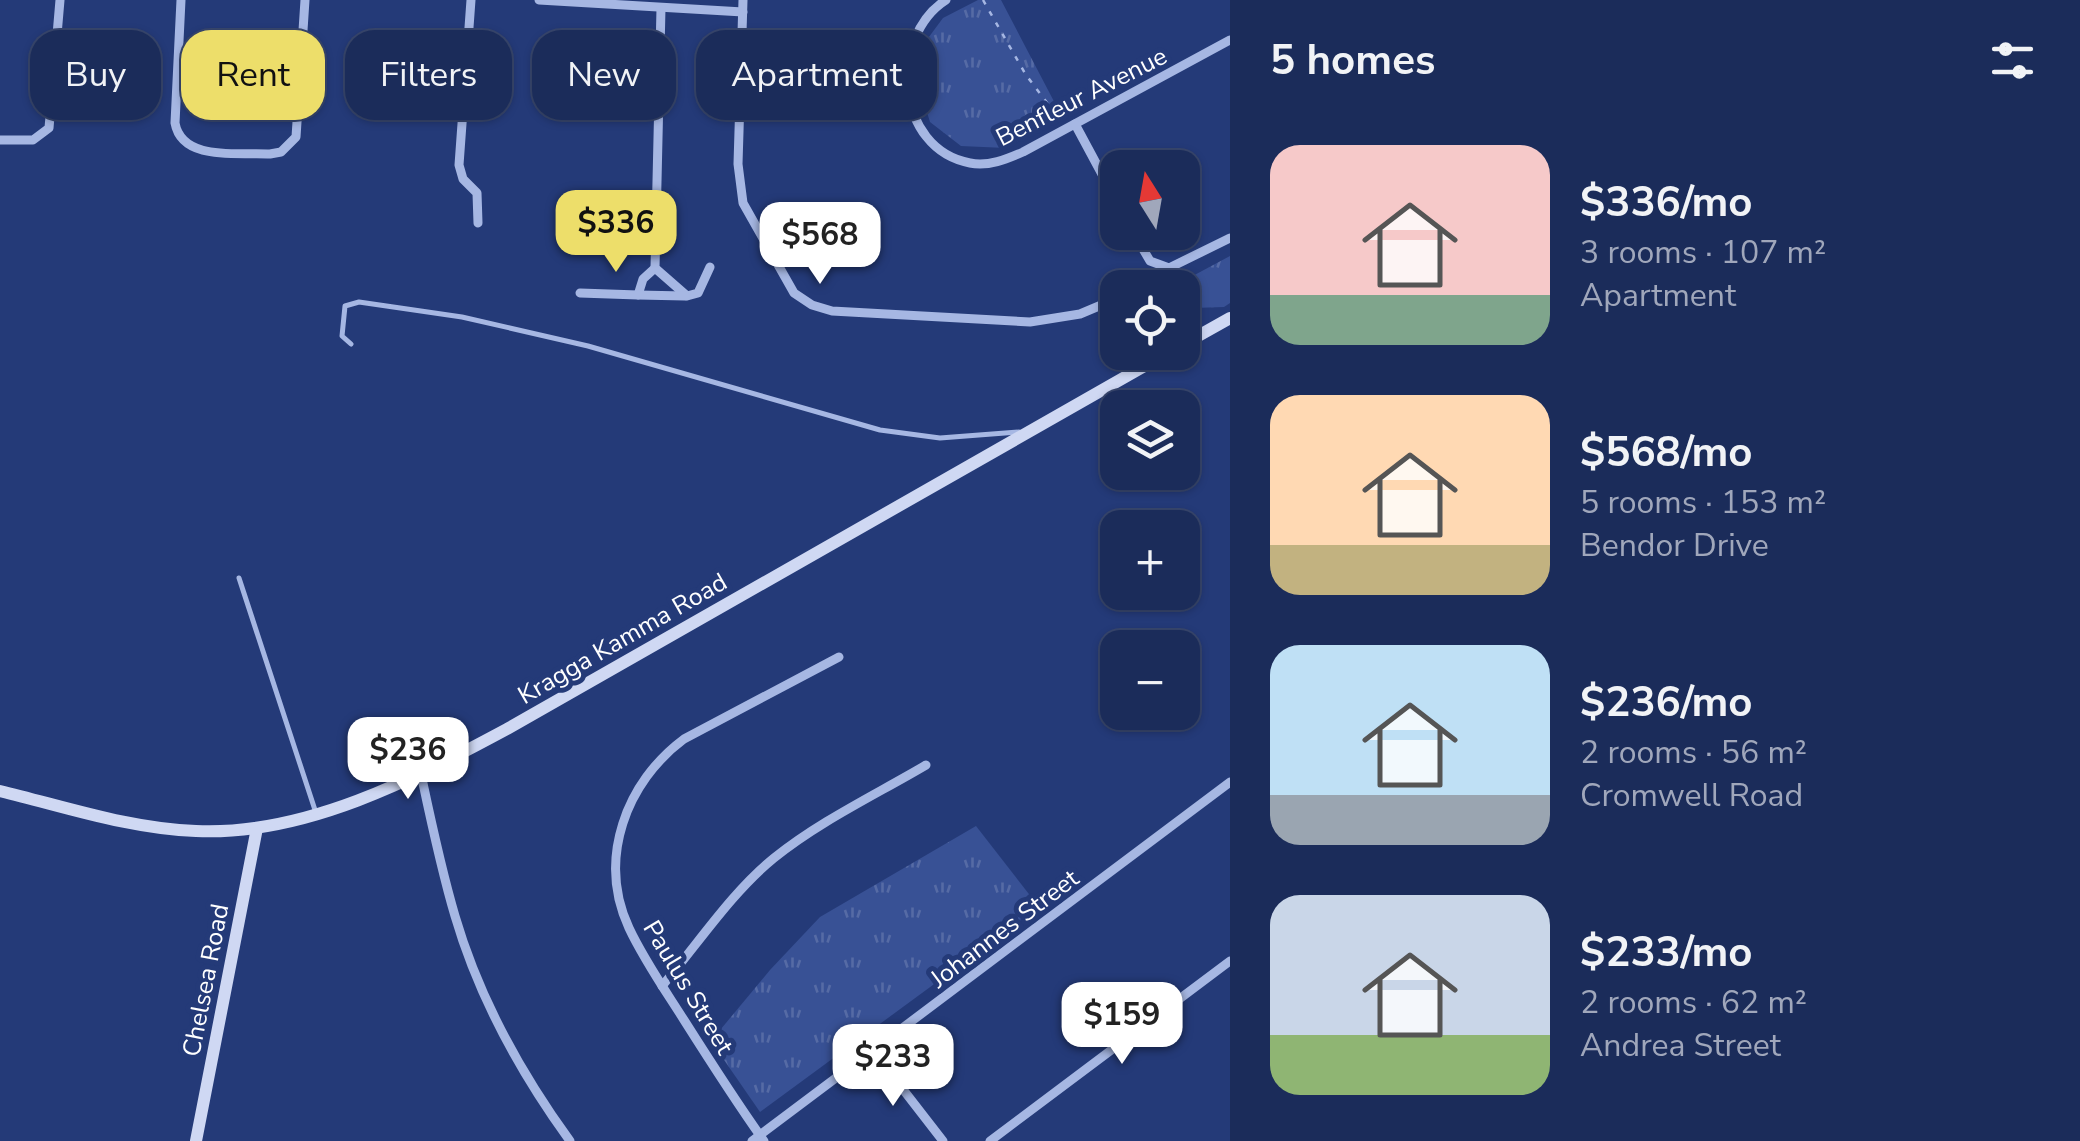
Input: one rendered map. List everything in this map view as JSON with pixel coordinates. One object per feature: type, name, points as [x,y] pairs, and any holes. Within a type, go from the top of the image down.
[{"type":"main road","points":[[1200,335],[1230,318]]},
{"type":"main road","name":"Kragga Kamma Road","points":[[0,791],[175,830],[256,828],[316,813],[421,774],[588,684],[1139,370]]},
{"type":"main road","name":"Chelsea Road","points":[[196,1141],[256,828]]},
{"type":"street","points":[[0,140],[33,140],[49,128],[60,0]]},
{"type":"street","points":[[181,0],[174,123],[180,140],[196,150],[270,154],[281,152],[296,138],[305,0]]},
{"type":"street","points":[[471,0],[459,165],[460,174],[477,192],[478,222]]},
{"type":"street","points":[[539,0],[743,12]]},
{"type":"street","points":[[743,0],[740,191],[787,284],[802,299],[832,311],[1030,322],[1080,314],[1100,306]]},
{"type":"street","name":"Benfleur Avenue","points":[[946,0],[926,17],[914,37],[906,68],[908,96],[918,121],[942,151],[969,163],[994,162],[1023,152],[1230,40]]},
{"type":"street","points":[[638,295],[644,279],[655,268],[659,5]]},
{"type":"street","points":[[1071,126],[1100,174]]},
{"type":"street","points":[[1144,250],[1150,261],[1164,268],[1174,267],[1230,238]]},
{"type":"street","points":[[580,293],[687,296],[698,292],[710,267]]},
{"type":"street","points":[[655,268],[687,296]]},
{"type":"street","name":"Paulus Street","points":[[759,1139],[627,924],[616,855],[624,816],[639,785],[663,754],[684,739],[839,657]]},
{"type":"street","points":[[662,986],[750,880],[772,860],[821,826],[926,765]]},
{"type":"street","points":[[421,774],[454,916],[484,996],[525,1075],[570,1141]]},
{"type":"street","name":"Johannes Street","points":[[759,1139],[1230,782]]},
{"type":"street","points":[[990,1141],[1230,961]]},
{"type":"street","points":[[874,1052],[943,1141]]},
{"type":"lane","points":[[351,344],[342,336],[342,314],[345,306],[359,302],[462,317],[588,346],[880,430],[940,438],[999,436],[1042,427]]},
{"type":"lane","points":[[238,578],[316,813]]},
{"type":"path","points":[[984,0],[1026,75],[1071,126]]},
{"type":"green space","points":[[978,0],[1001,0],[1060,113],[1054,120],[1006,148],[961,146],[930,122],[937,120],[934,30],[943,18]]},
{"type":"green space","points":[[1230,256],[1230,303],[1224,307],[1200,308],[1200,272]]},
{"type":"green space","points":[[976,826],[1039,907],[760,1112],[711,1041],[820,917]]}]
